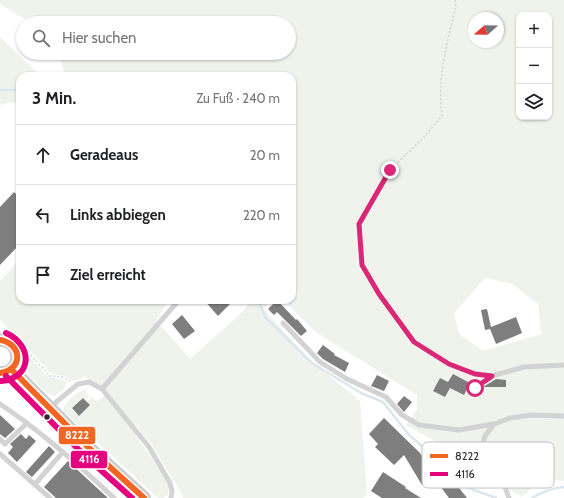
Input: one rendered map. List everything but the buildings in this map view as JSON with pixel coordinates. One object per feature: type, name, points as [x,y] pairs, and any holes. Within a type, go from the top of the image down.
[{"type":"main road","points":[[0,340],[12,344],[18,355],[18,362],[6,372],[49,408],[90,449],[144,498]]},
{"type":"lane","points":[[102,389],[176,304]]},
{"type":"lane","points":[[283,323],[320,362],[360,386],[386,397],[402,415],[419,425],[459,430],[494,424],[510,418],[531,415],[564,416]]},
{"type":"lane","points":[[475,388],[492,376],[524,367],[564,365]]},
{"type":"lane","points":[[49,408],[78,384],[89,382],[102,389],[150,447],[170,483],[172,491],[171,498]]},
{"type":"lane","points":[[0,404],[41,433],[114,498]]},
{"type":"lane","points":[[0,440],[6,444],[27,422]]},
{"type":"lane","points":[[483,442],[485,436],[494,424]]},
{"type":"lane","points":[[34,484],[63,452]]},
{"type":"lane","points":[[0,454],[50,498]]},
{"type":"lane","points":[[506,488],[509,498]]},
{"type":"path","points":[[455,0],[456,6],[442,69],[440,104],[442,116],[424,137],[390,170],[359,224],[362,265],[379,294],[414,342],[449,364],[475,374],[492,376]]},
{"type":"path","points":[[26,350],[50,376],[62,377],[78,384]]},
{"type":"shaded area","points":[[0,0],[564,0],[564,481],[554,479],[554,442],[434,442],[432,439],[406,425],[417,409],[417,395],[317,333],[287,304],[296,304],[296,72],[64,72],[61,60],[296,60],[296,16],[20,16],[0,4]],"holes":[[[485,278],[512,284],[538,304],[541,334],[483,351],[459,334],[454,313]]]},
{"type":"shaded area","points":[[0,37],[16,52],[16,60],[24,60],[37,72],[16,72],[16,103],[11,102],[0,105]]},
{"type":"shaded area","points":[[16,263],[16,304],[166,304],[156,320],[190,359],[240,314],[249,304],[267,304],[263,308],[307,357],[360,401],[367,494],[363,498],[183,498],[152,445],[101,386],[85,377],[75,381],[64,376],[52,374],[0,320],[0,281]]},
{"type":"shaded area","points":[[26,352],[46,375],[67,382],[65,388],[55,396],[42,389],[24,368],[23,363]]},
{"type":"shaded area","points":[[87,388],[86,394],[90,396],[86,400],[83,397],[71,408],[79,416],[90,405],[87,402],[92,398],[98,401],[105,395],[120,413],[162,473],[169,486],[168,495],[163,498],[158,498],[63,411],[69,400]]},
{"type":"shaded area","points":[[508,488],[532,488],[521,497]]},
{"type":"waterway","points":[[0,90],[16,90]]},
{"type":"waterway","points":[[260,304],[266,318],[312,363],[361,393],[383,402],[409,435],[422,446]]},
{"type":"waterway","points":[[532,498],[555,488],[564,487]]},
{"type":"waterway","points":[[469,488],[496,498]]},
{"type":"transit line","name":"4116","points":[[1,381],[12,379],[19,374],[24,368],[26,360],[25,353],[21,345],[15,338],[6,333]]},
{"type":"transit line","name":"8222","points":[[0,340],[8,342],[13,346],[17,357],[13,367],[8,371],[0,373]]},
{"type":"transit line","name":"8222","points":[[12,370],[90,449],[144,498]]},
{"type":"transit line","name":"4116","points":[[6,376],[84,455],[132,498]]},
{"type":"route","points":[[390,170],[359,224],[362,265],[379,294],[414,342],[449,364],[475,374],[492,376],[475,388]]}]
